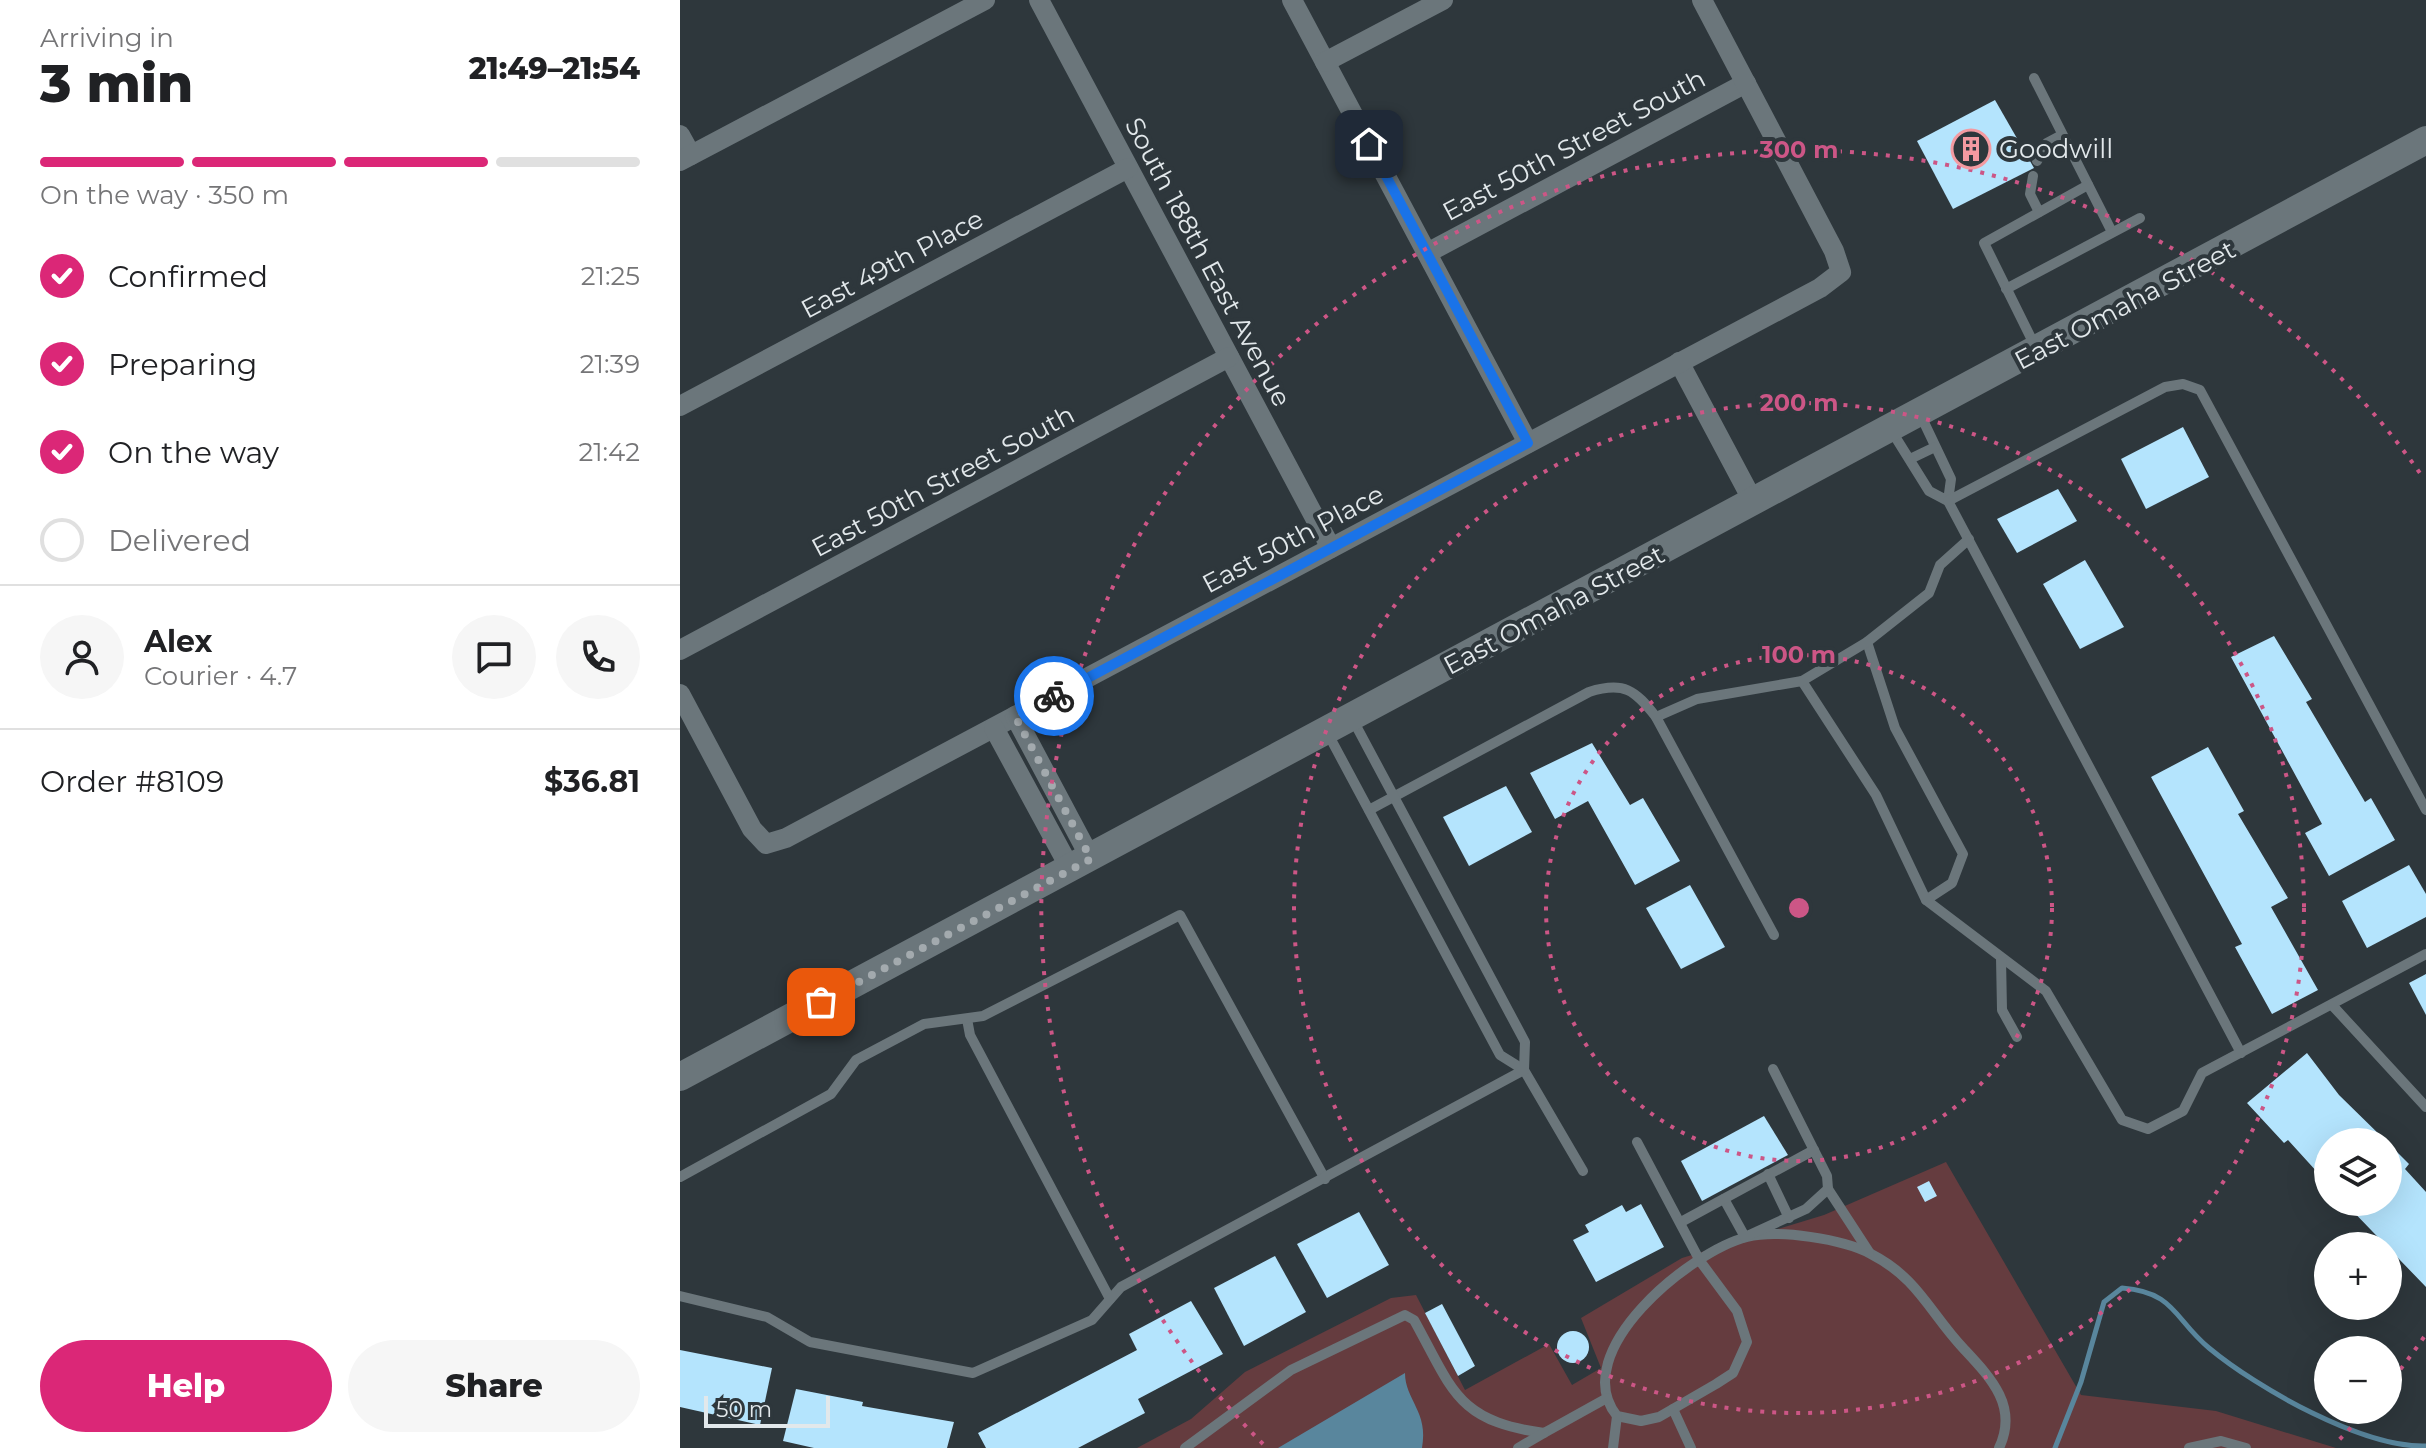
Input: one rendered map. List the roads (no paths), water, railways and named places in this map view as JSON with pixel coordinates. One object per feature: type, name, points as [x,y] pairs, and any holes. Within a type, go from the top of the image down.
[{"type":"street","points":[[680,135],[685,158],[985,0]]},
{"type":"street","name":"South 188th East Avenue","points":[[1039,0],[1331,548]]},
{"type":"street","points":[[1292,0],[1528,443]]},
{"type":"street","points":[[1325,62],[1443,0]]},
{"type":"street","points":[[1702,0],[1746,83]]},
{"type":"street","name":"East 50th Street South","points":[[1427,253],[1746,83]]},
{"type":"street","name":"East 50th Place","points":[[680,694],[752,829],[766,844],[786,838],[1820,288],[1841,272],[1834,251],[1746,83]]},
{"type":"street","name":"East Omaha Street","points":[[680,1077],[2038,352],[2426,140]]},
{"type":"street","name":"East 49th Place","points":[[680,406],[1128,168]]},
{"type":"street","name":"East 50th Street South","points":[[680,650],[1229,357]]},
{"type":"street","points":[[1679,362],[1754,503]]},
{"type":"street","points":[[1015,716],[1081,864]]},
{"type":"street","points":[[994,728],[1081,864]]},
{"type":"lane","points":[[2034,78],[2112,232]]},
{"type":"lane","points":[[2037,161],[2047,143],[2062,135]]},
{"type":"lane","points":[[2033,176],[2030,194],[2039,212]]},
{"type":"lane","points":[[2038,352],[1984,243],[2088,185]]},
{"type":"lane","points":[[2006,289],[2140,218]]},
{"type":"lane","points":[[1948,501],[2165,387],[2183,384],[2200,390],[2426,810]]},
{"type":"lane","points":[[1920,414],[1951,479],[1948,501]]},
{"type":"lane","points":[[1891,430],[1929,491],[1948,501],[2241,1053]]},
{"type":"lane","points":[[1910,459],[1935,447]]},
{"type":"lane","points":[[1656,717],[1697,699],[1802,681],[1867,642],[1929,593],[1940,565],[1969,539]]},
{"type":"lane","points":[[1867,642],[1895,728],[1963,854],[1952,883],[1926,900]]},
{"type":"lane","points":[[1802,681],[1876,795],[1926,900],[2046,991],[2122,1120],[2148,1129],[2183,1111],[2202,1073],[2426,954]]},
{"type":"lane","points":[[1369,810],[1589,692],[1608,685],[1628,689],[1640,696],[1656,717],[1774,935]]},
{"type":"lane","points":[[1352,719],[1525,1042],[1524,1070]]},
{"type":"lane","points":[[1327,732],[1500,1055],[1524,1070],[1583,1171]]},
{"type":"lane","points":[[680,1177],[831,1094],[856,1060],[924,1024],[983,1016],[1180,915],[1325,1179]]},
{"type":"lane","points":[[2001,958],[2002,1010],[2017,1037]]},
{"type":"lane","points":[[2332,1005],[2426,1107]]},
{"type":"lane","points":[[967,1019],[970,1035],[1110,1299]]},
{"type":"lane","points":[[1773,1069],[1827,1176],[1828,1189],[1871,1254]]},
{"type":"lane","points":[[680,1296],[767,1317],[810,1342],[973,1373],[1092,1320],[1121,1287],[1524,1070]]},
{"type":"lane","points":[[1617,1416],[1641,1421],[1673,1409],[1733,1373],[1747,1342],[1737,1311],[1700,1261],[1637,1142]]},
{"type":"lane","points":[[1681,1222],[1814,1150]]},
{"type":"lane","points":[[1768,1174],[1789,1218]]},
{"type":"lane","points":[[1613,1448],[1617,1416],[1607,1398],[1609,1363],[1617,1339],[1649,1301],[1700,1261],[1789,1218],[1819,1199],[1828,1189]]},
{"type":"lane","points":[[1724,1199],[1745,1237]]},
{"type":"lane","points":[[1745,1237],[1823,1240],[1871,1254],[1913,1283],[1995,1384],[2005,1408],[1999,1448]]},
{"type":"lane","points":[[1185,1448],[1291,1370],[1405,1315],[1414,1320],[1460,1401],[1475,1414],[1544,1433]]},
{"type":"lane","points":[[1518,1448],[1607,1398]]},
{"type":"lane","points":[[1673,1409],[1691,1448]]},
{"type":"lane","points":[[2189,1448],[2221,1441],[2246,1448]]},
{"type":"water","points":[[1405,1373],[1420,1416],[1422,1448],[1278,1448]]},
{"type":"waterway","points":[[2055,1448],[2081,1382],[2104,1302],[2122,1288],[2153,1295],[2164,1301],[2197,1337],[2230,1364],[2312,1413],[2372,1437],[2426,1446]]},
{"type":"place","name":"Goodwill","points":[[1971,149]]}]
